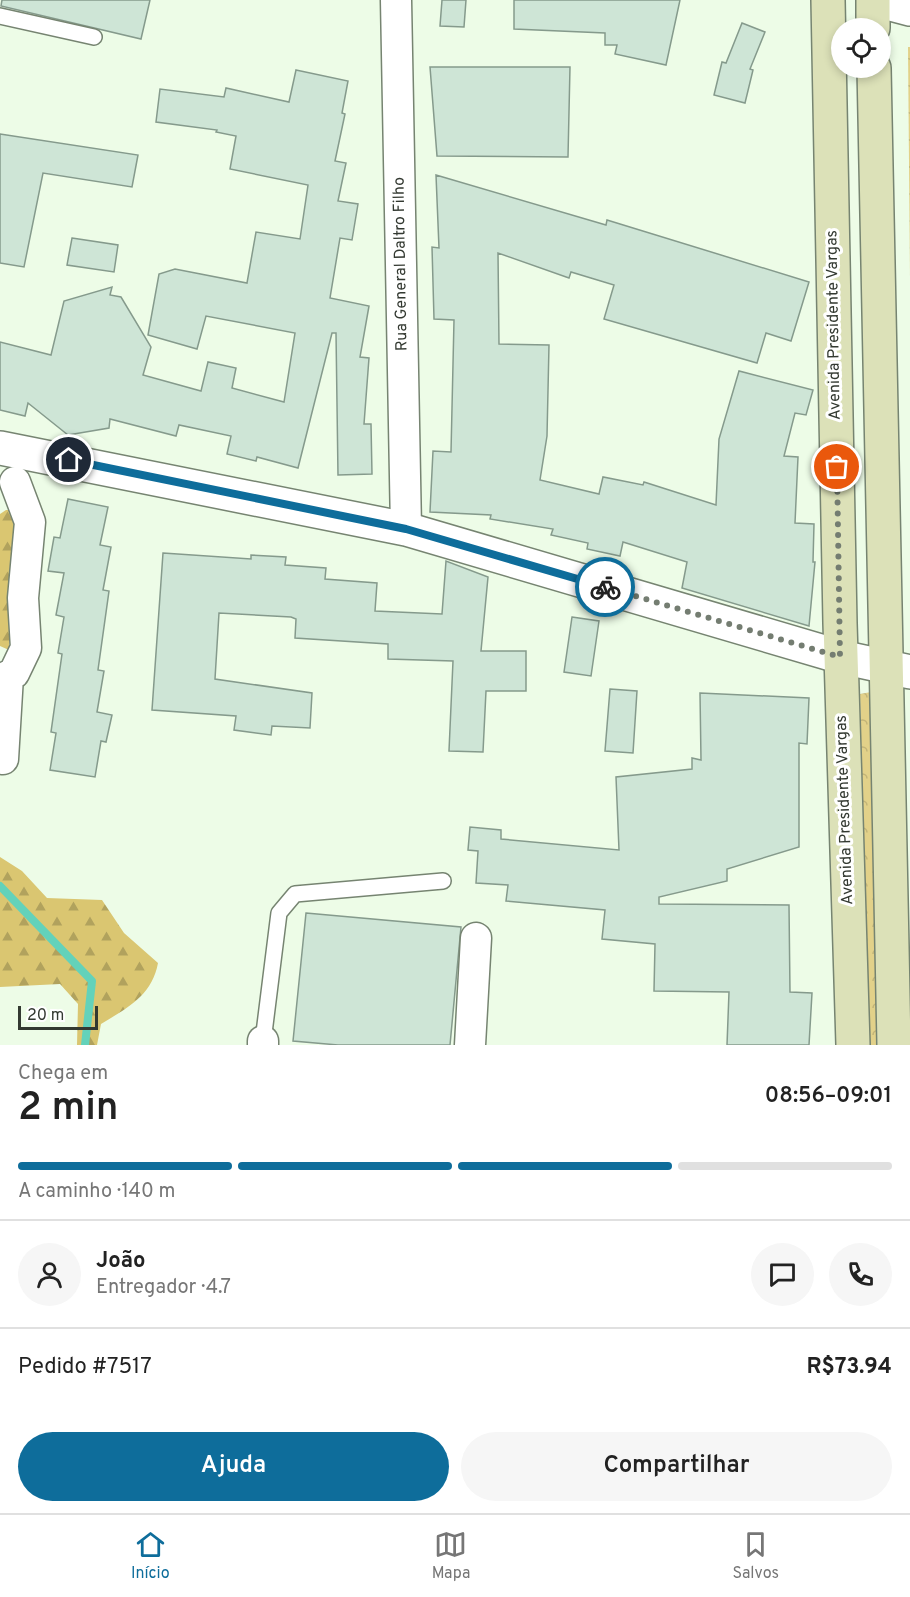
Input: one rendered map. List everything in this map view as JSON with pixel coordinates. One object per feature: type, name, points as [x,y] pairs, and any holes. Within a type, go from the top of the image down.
[{"type":"main road","name":"Avenida Presidente Vargas","points":[[828,0],[840,657],[853,1045]]},
{"type":"main road","points":[[873,18],[874,0]]},
{"type":"main road","points":[[874,78],[898,669],[894,1045]]},
{"type":"street","name":"Rua General Daltro Filho","points":[[396,0],[406,529]]},
{"type":"street","points":[[874,0],[910,9]]},
{"type":"street","points":[[3,759],[4,675],[14,673],[26,648],[23,598],[30,522],[10,470],[406,529],[840,657],[898,669]]},
{"type":"street","points":[[470,1045],[476,938]]},
{"type":"lane","points":[[0,16],[94,37]]},
{"type":"lane","points":[[263,1043],[279,913],[295,894],[443,881]]},
{"type":"green space","points":[[908,47],[910,47],[910,279]]},
{"type":"green space","points":[[6,510],[14,510],[19,517],[9,650],[0,646],[0,514]]},
{"type":"green space","points":[[871,692],[877,1045],[867,1045],[860,694]]},
{"type":"green space","points":[[0,857],[22,871],[47,898],[102,900],[124,933],[158,963],[155,974],[144,993],[101,1024],[97,1045],[77,1045],[78,1004],[60,984],[0,987]]},
{"type":"building","points":[[2,0],[150,0],[141,39],[1,6]]},
{"type":"building","points":[[442,0],[466,0],[464,27],[440,26]]},
{"type":"building","points":[[514,0],[680,0],[666,65],[615,54],[617,45],[605,45],[605,33],[514,29]]},
{"type":"building","points":[[742,23],[765,32],[750,69],[753,70],[745,103],[714,95],[722,62],[726,63]]},
{"type":"building","points":[[430,67],[570,67],[568,157],[437,156]]},
{"type":"building","points":[[296,70],[348,81],[342,113],[345,114],[335,161],[346,163],[338,201],[358,204],[352,240],[340,238],[330,298],[369,306],[360,357],[369,358],[364,424],[371,424],[372,474],[338,475],[336,333],[332,333],[298,468],[257,457],[256,461],[227,454],[231,436],[179,425],[176,436],[110,419],[109,428],[68,435],[28,403],[25,416],[0,410],[0,342],[51,355],[64,301],[112,287],[110,295],[121,297],[151,347],[143,375],[201,391],[208,362],[236,368],[232,388],[284,402],[295,333],[206,316],[197,349],[148,335],[159,274],[175,269],[247,283],[256,232],[300,239],[308,185],[230,169],[236,136],[216,132],[217,130],[156,122],[160,89],[224,97],[226,88],[289,102]]},
{"type":"building","points":[[0,134],[138,155],[132,187],[43,173],[24,267],[0,263]]},
{"type":"building","points":[[436,175],[606,225],[607,220],[809,282],[791,341],[766,333],[757,363],[604,319],[614,285],[571,272],[569,278],[498,253],[499,344],[549,345],[547,436],[540,480],[599,494],[603,477],[643,485],[644,482],[716,505],[719,439],[739,371],[813,390],[806,415],[795,413],[784,456],[798,457],[795,523],[814,524],[813,562],[815,562],[809,626],[682,588],[687,562],[623,542],[620,556],[587,549],[588,543],[551,535],[553,529],[490,519],[491,515],[430,512],[433,451],[451,452],[454,320],[434,319],[432,247],[439,248]]},
{"type":"building","points":[[72,238],[118,245],[114,272],[67,265]]},
{"type":"building","points":[[68,499],[108,507],[100,545],[111,547],[103,590],[109,591],[98,670],[104,671],[97,712],[112,715],[106,742],[101,741],[95,777],[50,770],[56,733],[51,732],[62,654],[58,653],[64,617],[56,615],[64,573],[48,571],[54,537],[60,538]]},
{"type":"building","points":[[163,553],[251,559],[251,555],[286,557],[285,565],[326,568],[325,579],[377,583],[375,611],[442,614],[446,561],[488,577],[481,651],[526,651],[526,691],[486,691],[483,752],[449,751],[453,661],[388,659],[388,644],[295,638],[296,619],[291,617],[219,613],[215,679],[312,693],[310,728],[272,726],[271,735],[234,730],[236,716],[152,710]]},
{"type":"building","points":[[572,617],[599,621],[591,676],[564,672]]},
{"type":"building","points":[[610,689],[637,691],[633,753],[605,751]]},
{"type":"building","points":[[700,693],[809,698],[807,744],[799,743],[799,847],[727,869],[727,881],[659,897],[659,904],[789,905],[790,992],[812,993],[809,1045],[727,1045],[729,992],[654,991],[655,944],[602,939],[605,910],[506,901],[508,885],[476,883],[478,851],[468,850],[470,827],[501,830],[501,839],[619,850],[616,777],[692,769],[692,758],[701,760]]},
{"type":"building","points":[[306,913],[461,927],[450,1045],[338,1045],[293,1041]]},
{"type":"waterway","points":[[0,886],[92,981],[85,1045]]},
{"type":"way so far","points":[[605,587],[840,657],[837,467]]},
{"type":"route","points":[[69,460],[406,529],[605,587]]}]
